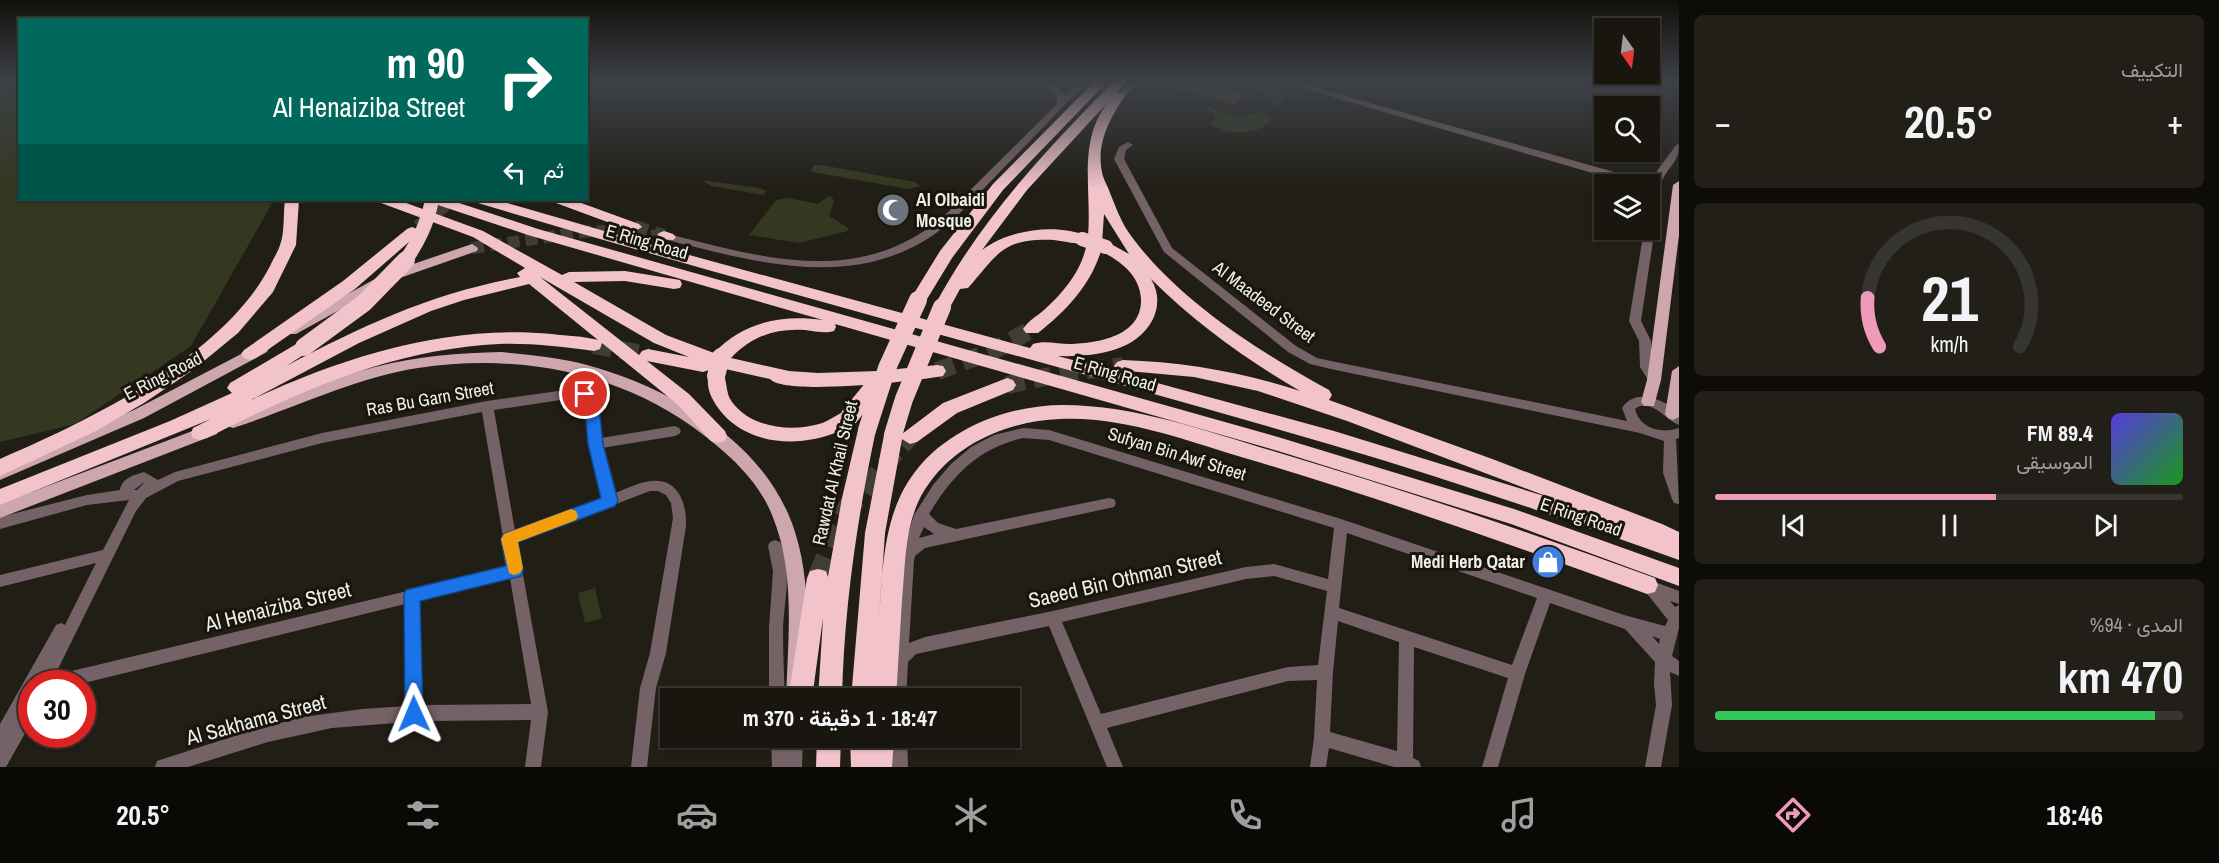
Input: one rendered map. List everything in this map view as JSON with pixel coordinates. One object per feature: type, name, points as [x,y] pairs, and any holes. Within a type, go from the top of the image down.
[{"type":"highway","name":"Rawdat Al Khail Street","points":[[830,688],[832,634],[844,529],[867,430],[887,368],[918,300],[946,255],[998,187],[1067,117]]},
{"type":"highway","points":[[864,688],[873,538],[882,479],[902,436],[904,399],[944,303],[967,258],[988,227],[1087,117]]},
{"type":"highway","points":[[1032,329],[1059,306],[1086,270],[1095,240],[1098,136],[1105,117]]},
{"type":"highway","points":[[1096,176],[1109,211],[1132,248],[1155,273],[1209,319],[1289,376],[1326,396],[1414,436]]},
{"type":"highway","points":[[0,468],[73,435],[148,392],[184,368],[230,330],[279,268],[292,230],[292,201]]},
{"type":"highway","points":[[389,201],[486,239],[660,339],[717,361],[788,378]]},
{"type":"highway","points":[[139,440],[237,387],[304,347],[352,313],[396,272],[424,228],[432,201]]},
{"type":"highway","points":[[441,201],[538,225]]},
{"type":"highway","points":[[485,201],[538,225]]},
{"type":"highway","points":[[564,201],[634,227]]},
{"type":"highway","name":"E Ring Road","points":[[538,225],[781,303],[1289,448],[1514,517],[1679,577]]},
{"type":"highway","name":"E Ring Road","points":[[538,225],[975,339],[1334,438],[1516,494],[1679,551]]},
{"type":"highway","points":[[453,226],[513,263],[683,399],[718,436]]},
{"type":"highway","points":[[250,354],[349,285],[412,232]]},
{"type":"highway","points":[[944,303],[964,283],[985,255],[1006,242],[1020,237],[1050,234],[1082,239],[1106,247],[1120,255],[1140,273],[1150,294],[1147,316],[1131,334],[1102,346],[1071,350],[1029,347],[975,339]]},
{"type":"highway","points":[[569,277],[625,276],[744,299],[781,303]]},
{"type":"highway","points":[[0,497],[139,440],[190,422],[408,314],[470,293],[522,282]]},
{"type":"highway","points":[[887,368],[866,399],[849,417],[834,426],[802,435],[785,435],[761,430],[740,420],[729,411],[719,395],[716,376],[721,357],[746,334],[782,323],[807,323],[861,333],[891,335]]},
{"type":"highway","points":[[200,433],[332,374],[403,351],[452,342],[499,338],[545,339],[594,345]]},
{"type":"highway","points":[[648,356],[788,378],[860,380],[938,371]]},
{"type":"highway","points":[[1123,366],[1168,367],[1237,377],[1284,391],[1414,436],[1655,530],[1679,542]]},
{"type":"highway","points":[[902,436],[950,408],[1007,385]]},
{"type":"highway","points":[[885,688],[896,550],[901,518],[907,503],[925,474],[960,443],[1001,424],[1040,414],[1078,412],[1113,415],[1165,427],[1424,505],[1514,535],[1647,585]]},
{"type":"highway","points":[[800,688],[818,578]]},
{"type":"highway","points":[[828,767],[829,748]]},
{"type":"highway","points":[[862,748],[863,767]]},
{"type":"highway","points":[[880,767],[881,748]]},
{"type":"main road","points":[[1649,402],[1654,380],[1679,185]]},
{"type":"main road","name":"E Ring Road","points":[[0,473],[139,414],[389,277],[472,248]]},
{"type":"main road","points":[[0,511],[101,474],[200,433],[375,372],[421,363],[481,357],[545,361],[605,374],[660,397],[718,436],[761,479],[775,502],[786,530],[797,581],[798,688]]},
{"type":"main road","points":[[1677,418],[1679,371]]},
{"type":"street","points":[[665,236],[753,258],[790,264],[826,265],[881,256],[925,236],[946,221],[1050,117]]},
{"type":"street","points":[[1406,117],[1603,174]]},
{"type":"street","name":"Al Maadeed Street","points":[[1128,145],[1122,149],[1119,159],[1168,249],[1292,349],[1314,361],[1605,420],[1661,436],[1677,434]]},
{"type":"street","points":[[1660,175],[1663,168],[1671,162],[1679,147]]},
{"type":"street","points":[[1647,240],[1635,321],[1645,341],[1647,367],[1654,380]]},
{"type":"street","name":"Ras Bu Garn Street","points":[[137,494],[175,477],[322,438],[487,406],[580,392],[585,394],[592,408],[595,444],[610,501]]},
{"type":"street","points":[[1628,412],[1628,408],[1635,402],[1649,402],[1677,418]]},
{"type":"street","points":[[487,406],[540,712],[533,767]]},
{"type":"street","points":[[1605,420],[1628,412]]},
{"type":"street","points":[[1628,412],[1643,429]]},
{"type":"street","points":[[595,444],[675,431]]},
{"type":"street","name":"Sufyan Bin Awf Street","points":[[899,688],[908,553],[921,515],[935,490],[959,465],[994,441],[1012,434],[1029,432],[1049,435],[1341,525],[1624,622],[1669,634]]},
{"type":"street","points":[[1677,434],[1670,473],[1679,499]]},
{"type":"street","points":[[1670,473],[1679,461]]},
{"type":"street","points":[[509,539],[649,486],[663,486],[671,490],[675,496],[680,515],[657,653],[648,688],[639,767]]},
{"type":"street","points":[[0,523],[87,500],[137,494]]},
{"type":"street","points":[[43,670],[82,593],[94,583],[137,494]]},
{"type":"street","points":[[908,553],[928,541],[1109,502]]},
{"type":"street","points":[[921,515],[934,528],[959,534]]},
{"type":"street","points":[[1317,767],[1322,738],[1325,672],[1341,525]]},
{"type":"street","points":[[774,546],[780,571],[776,628],[777,688]]},
{"type":"street","points":[[1,582],[109,554]]},
{"type":"street","name":"Saeed Bin Othman Street","points":[[900,659],[911,649],[925,644],[1053,618],[1260,570],[1274,570],[1334,587]]},
{"type":"street","name":"Al Henaiziba Street","points":[[96,673],[515,571]]},
{"type":"street","points":[[1647,585],[1679,598]]},
{"type":"street","points":[[1647,585],[1677,614],[1669,634],[1663,662],[1664,705],[1653,767]]},
{"type":"street","points":[[412,595],[414,714]]},
{"type":"street","points":[[1490,767],[1517,674],[1545,595]]},
{"type":"street","points":[[1332,612],[1517,674]]},
{"type":"street","points":[[1053,618],[1098,723],[1114,767]]},
{"type":"street","name":"Sufyan Bin Awf Street","points":[[1624,622],[1645,639],[1663,662]]},
{"type":"street","points":[[902,627],[911,637],[925,644]]},
{"type":"street","points":[[1322,738],[1409,764],[1407,636]]},
{"type":"street","points":[[1663,662],[1679,669]]},
{"type":"street","points":[[1098,723],[1288,674],[1325,672]]},
{"type":"street","name":"Al Sakhama Street","points":[[163,767],[302,725],[341,719],[414,714],[540,712]]},
{"type":"street","points":[[1,754],[18,720]]},
{"type":"street","points":[[1,754],[18,727]]},
{"type":"street","points":[[779,748],[780,767]]},
{"type":"street","points":[[794,767],[795,748]]},
{"type":"street","points":[[899,748],[900,767]]},
{"type":"green space","points":[[0,117],[18,117],[18,201],[273,201],[191,346],[75,424],[0,442]]},
{"type":"green space","points":[[1216,117],[1272,118],[1260,128],[1243,132],[1225,131],[1211,124]]},
{"type":"green space","points":[[814,165],[915,182],[920,186],[908,189],[813,172],[811,170]]},
{"type":"green space","points":[[702,180],[767,191],[763,195],[711,186]]},
{"type":"green space","points":[[828,196],[832,197],[834,202],[829,216],[849,230],[799,243],[749,235],[776,200],[788,198],[818,204]]},
{"type":"green space","points":[[595,588],[602,618],[585,623],[578,593]]},
{"type":"building","name":"Al Olbaidi Mosque","points":[[895,199],[908,213],[886,219],[877,207],[883,206],[881,203]]},
{"type":"tunnel","points":[[418,227],[450,201]]},
{"type":"tunnel","points":[[634,227],[664,236]]},
{"type":"tunnel","points":[[472,248],[582,232],[602,231],[663,237]]},
{"type":"tunnel","points":[[937,371],[991,352],[1032,329]]},
{"type":"tunnel","points":[[594,345],[648,355]]},
{"type":"tunnel","points":[[1007,385],[1064,373],[1123,366]]},
{"type":"tunnel","points":[[866,486],[910,437]]},
{"type":"tunnel","points":[[818,578],[848,508],[867,484]]},
{"type":"slow traffic","points":[[514,568],[509,539],[571,516]]},
{"type":"place","name":"Al Olbaidi Mosque","points":[[893,210]]},
{"type":"place","name":"Medi Herb Qatar","points":[[1548,562]]},
{"type":"route","points":[[414,714],[412,595],[515,571],[509,539],[610,501],[595,444],[592,408],[585,394]]}]
